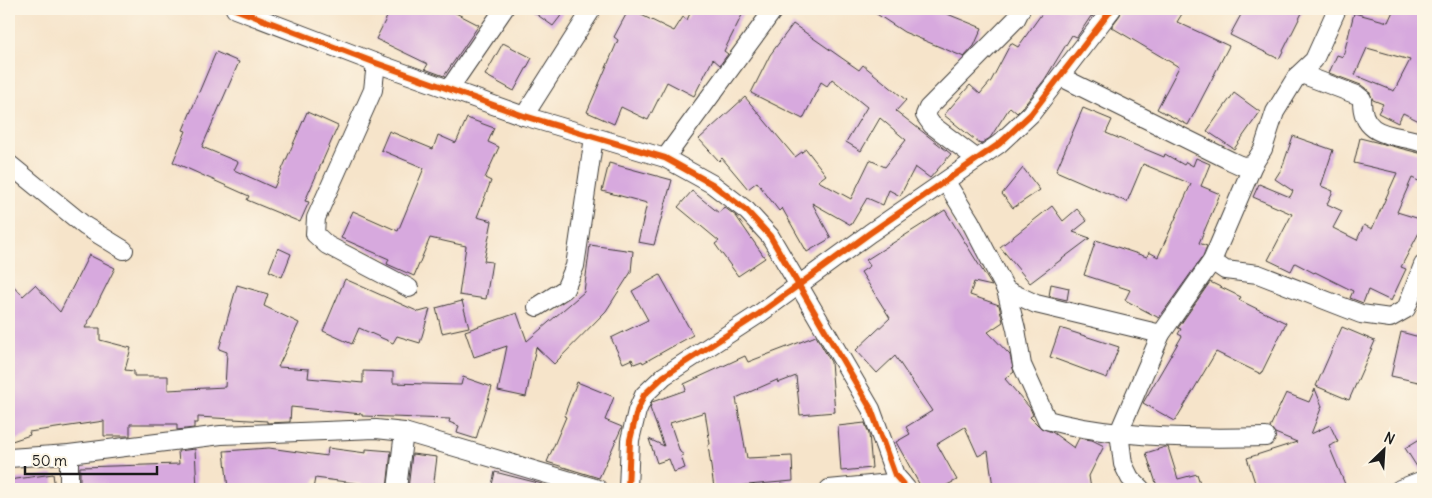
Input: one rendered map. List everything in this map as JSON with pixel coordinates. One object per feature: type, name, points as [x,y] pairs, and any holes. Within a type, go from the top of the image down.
[{"type":"street","points":[[235,9],[376,63],[524,116],[665,158],[712,184],[747,211],[770,236],[871,409],[895,475],[904,485]]},
{"type":"street","points":[[450,90],[504,9]]},
{"type":"street","points":[[524,116],[592,9]]},
{"type":"street","points":[[665,158],[774,9]]},
{"type":"street","points":[[978,159],[932,125],[925,115],[928,108],[1016,19],[1022,9]]},
{"type":"street","points":[[628,489],[630,440],[637,411],[644,395],[664,376],[800,286],[870,233],[999,144],[1031,114],[1112,9]]},
{"type":"street","points":[[1141,489],[1130,478],[1123,464],[1119,432],[1161,334],[1212,261],[1253,164],[1263,149],[1275,112],[1297,76],[1314,60],[1337,9]]},
{"type":"street","points":[[376,63],[373,90],[316,218],[315,234],[327,246],[409,288]]},
{"type":"street","points":[[1297,76],[1304,75],[1357,95],[1362,99],[1362,112],[1380,134],[1423,143]]},
{"type":"street","points":[[1061,77],[1230,161],[1242,166],[1253,164]]},
{"type":"street","points":[[537,307],[565,289],[575,266],[594,137]]},
{"type":"street","points":[[9,164],[85,226],[124,250]]},
{"type":"street","points":[[946,182],[970,221],[1006,290],[1016,329],[1022,365],[1047,420],[1069,426],[1119,432],[1230,438],[1266,436]]},
{"type":"street","points":[[1212,261],[1225,270],[1258,274],[1361,314],[1390,318],[1406,310],[1423,266]]},
{"type":"street","points":[[1006,290],[1036,304],[1161,334]]},
{"type":"street","points":[[9,458],[68,454],[221,436],[376,429],[404,432],[598,489]]},
{"type":"street","points":[[397,489],[404,432]]},
{"type":"street","points":[[68,454],[70,489]]},
{"type":"street","points":[[1400,489],[1423,480]]},
{"type":"street","points":[[829,489],[904,485]]},
{"type":"building","points":[[391,9],[448,9],[479,25],[444,76],[425,69],[428,64],[376,39]]},
{"type":"building","points":[[529,9],[566,9],[553,26]]},
{"type":"building","points":[[629,9],[674,31],[683,17],[687,20],[692,9],[745,9],[724,51],[728,54],[720,65],[713,59],[694,96],[667,82],[648,120],[621,107],[614,124],[587,112],[618,40],[614,37]]},
{"type":"building","points":[[869,9],[935,9],[982,28],[974,46],[964,57],[904,32]]},
{"type":"building","points":[[1045,9],[1099,9],[1091,16],[1077,37],[1072,35],[1045,79],[1023,107],[1017,113],[1010,107],[990,138],[980,144],[944,115],[970,85],[980,94],[991,81],[1011,43],[1018,47]]},
{"type":"building","points":[[1122,9],[1185,9],[1177,22],[1229,46],[1188,125],[1157,109],[1179,67],[1111,27]]},
{"type":"building","points":[[1244,9],[1304,9],[1279,59],[1230,35]]},
{"type":"building","points":[[1394,9],[1423,9],[1423,123],[1403,113],[1398,123],[1378,113],[1383,104],[1373,100],[1369,91],[1361,85],[1329,73],[1337,55],[1343,57],[1354,13],[1388,22]],"holes":[[[1367,48],[1410,60],[1394,91],[1355,75]]]},
{"type":"building","points":[[793,24],[859,70],[863,65],[906,100],[896,111],[951,154],[930,178],[915,167],[900,196],[889,190],[883,205],[867,198],[851,225],[812,203],[831,238],[807,252],[782,208],[779,211],[757,182],[748,189],[722,158],[719,161],[699,139],[745,97],[795,157],[806,149],[826,175],[818,181],[851,199],[870,160],[885,167],[906,140],[880,118],[861,151],[846,142],[867,107],[832,79],[827,86],[821,82],[803,119],[751,93],[770,55]]},
{"type":"building","points":[[503,43],[532,58],[514,91],[485,75]]},
{"type":"building","points":[[216,52],[239,62],[202,147],[238,162],[234,170],[274,188],[307,112],[338,126],[305,201],[309,202],[300,222],[247,200],[249,196],[173,162],[186,131],[183,130]]},
{"type":"building","points":[[1234,93],[1260,112],[1234,149],[1207,131]]},
{"type":"building","points":[[1083,108],[1112,120],[1106,133],[1164,157],[1165,154],[1184,165],[1186,162],[1193,166],[1196,158],[1210,164],[1201,186],[1220,194],[1199,243],[1207,246],[1203,256],[1159,318],[1125,300],[1130,290],[1084,275],[1096,240],[1147,257],[1149,252],[1158,257],[1191,184],[1143,164],[1127,202],[1056,171]]},
{"type":"building","points":[[467,118],[494,128],[488,142],[499,147],[485,178],[491,181],[477,217],[492,221],[484,261],[492,262],[486,299],[459,295],[466,246],[430,238],[414,276],[387,264],[389,259],[341,238],[353,211],[398,231],[424,168],[381,150],[389,131],[433,149],[438,135],[456,143]]},
{"type":"building","points":[[1293,136],[1333,150],[1321,186],[1333,191],[1327,204],[1342,211],[1333,228],[1357,240],[1364,225],[1372,229],[1397,173],[1354,163],[1360,138],[1423,154],[1423,183],[1412,178],[1397,212],[1423,220],[1423,225],[1401,267],[1406,269],[1391,301],[1368,290],[1363,303],[1350,298],[1353,291],[1315,272],[1295,263],[1291,271],[1268,260],[1292,214],[1253,197],[1259,184],[1290,197],[1293,191],[1275,179],[1282,168]]},
{"type":"building","points":[[609,163],[672,180],[654,245],[638,242],[647,203],[602,191]]},
{"type":"building","points":[[1023,168],[1040,190],[1013,208],[1002,194]]},
{"type":"building","points":[[692,191],[719,213],[724,207],[736,216],[765,258],[738,276],[715,244],[719,241],[678,207]]},
{"type":"building","points":[[1052,206],[1063,221],[1077,209],[1087,221],[1073,232],[1090,238],[1030,283],[1000,247]]},
{"type":"building","points":[[945,210],[992,286],[974,282],[970,295],[999,305],[1003,322],[988,332],[1010,355],[1014,372],[1005,379],[1030,408],[1033,415],[1030,417],[1041,428],[1052,432],[1074,448],[1079,438],[1092,440],[1104,446],[1089,476],[1091,489],[1000,489],[1000,486],[993,487],[988,451],[978,456],[965,427],[937,444],[957,480],[939,489],[922,489],[896,442],[910,434],[906,427],[932,411],[895,356],[877,373],[856,350],[890,318],[861,272],[870,266],[866,260]]},
{"type":"building","points":[[590,245],[633,251],[631,272],[606,311],[554,364],[536,347],[526,397],[498,391],[507,346],[474,357],[465,331],[517,313],[527,341],[584,292]]},
{"type":"building","points":[[278,248],[291,254],[282,277],[269,271]]},
{"type":"building","points":[[89,255],[115,268],[85,328],[100,328],[100,340],[131,348],[125,370],[134,371],[134,376],[168,376],[168,390],[225,387],[227,352],[219,349],[237,285],[268,294],[264,306],[299,323],[278,367],[309,369],[308,378],[363,383],[363,371],[393,372],[393,383],[461,385],[463,377],[492,387],[476,439],[457,433],[459,426],[449,422],[450,419],[362,416],[362,414],[291,407],[290,422],[267,423],[267,421],[198,417],[198,423],[194,423],[194,428],[177,430],[177,424],[130,424],[130,436],[104,436],[104,421],[29,432],[30,435],[9,442],[9,281],[23,296],[35,285],[60,312]]},
{"type":"building","points":[[660,275],[693,335],[643,363],[642,361],[634,364],[632,359],[623,363],[611,338],[648,320],[632,291]]},
{"type":"building","points":[[345,279],[419,312],[430,309],[420,343],[397,336],[393,343],[359,328],[352,344],[323,331]]},
{"type":"building","points":[[1210,282],[1241,297],[1239,300],[1286,323],[1261,374],[1216,352],[1175,421],[1143,403],[1182,336],[1178,334],[1181,329],[1178,328]]},
{"type":"building","points":[[1051,284],[1069,288],[1067,300],[1049,296]]},
{"type":"building","points":[[462,301],[469,327],[442,333],[436,308]]},
{"type":"building","points":[[1342,327],[1375,341],[1349,400],[1316,386]]},
{"type":"building","points":[[1060,328],[1119,347],[1107,378],[1050,357]]},
{"type":"building","points":[[1401,332],[1423,338],[1423,383],[1391,376]]},
{"type":"building","points":[[816,336],[831,362],[835,412],[800,415],[796,376],[778,383],[777,380],[736,398],[747,458],[792,456],[793,481],[714,488],[705,412],[670,423],[680,452],[684,455],[681,456],[685,468],[674,472],[669,459],[657,463],[649,439],[664,446],[650,408],[652,402],[686,390],[684,384],[745,356],[748,362]]},
{"type":"building","points":[[577,382],[614,397],[605,420],[622,427],[599,478],[547,462],[566,417],[564,416]]},
{"type":"building","points":[[1315,389],[1322,406],[1311,434],[1330,425],[1338,442],[1329,446],[1347,489],[1257,489],[1247,458],[1297,442],[1275,433],[1270,427],[1286,393],[1309,402]]},
{"type":"building","points":[[865,423],[869,434],[872,468],[841,471],[838,426]]},
{"type":"building","points":[[1423,437],[1423,470],[1419,470],[1405,448]]},
{"type":"building","points":[[1168,447],[1178,479],[1197,474],[1202,489],[1158,489],[1146,453]]},
{"type":"building","points":[[269,448],[327,456],[328,448],[366,453],[366,449],[391,451],[387,489],[361,489],[362,484],[315,478],[313,489],[228,489],[224,451]]},
{"type":"building","points":[[195,449],[197,489],[80,489],[80,467],[179,464],[178,451]]},
{"type":"building","points":[[412,454],[437,457],[433,489],[408,489]]},
{"type":"building","points":[[495,472],[542,484],[541,489],[491,489]]},
{"type":"building","points":[[53,474],[55,489],[9,489],[9,480]]},
{"type":"cycle path","points":[[235,9],[376,63],[524,116],[665,158],[712,184],[747,211],[770,236],[871,409],[895,475],[907,489]]},
{"type":"cycle path","points":[[628,489],[630,440],[637,411],[644,395],[664,376],[759,314],[870,233],[999,144],[1031,114],[1112,9]]}]
